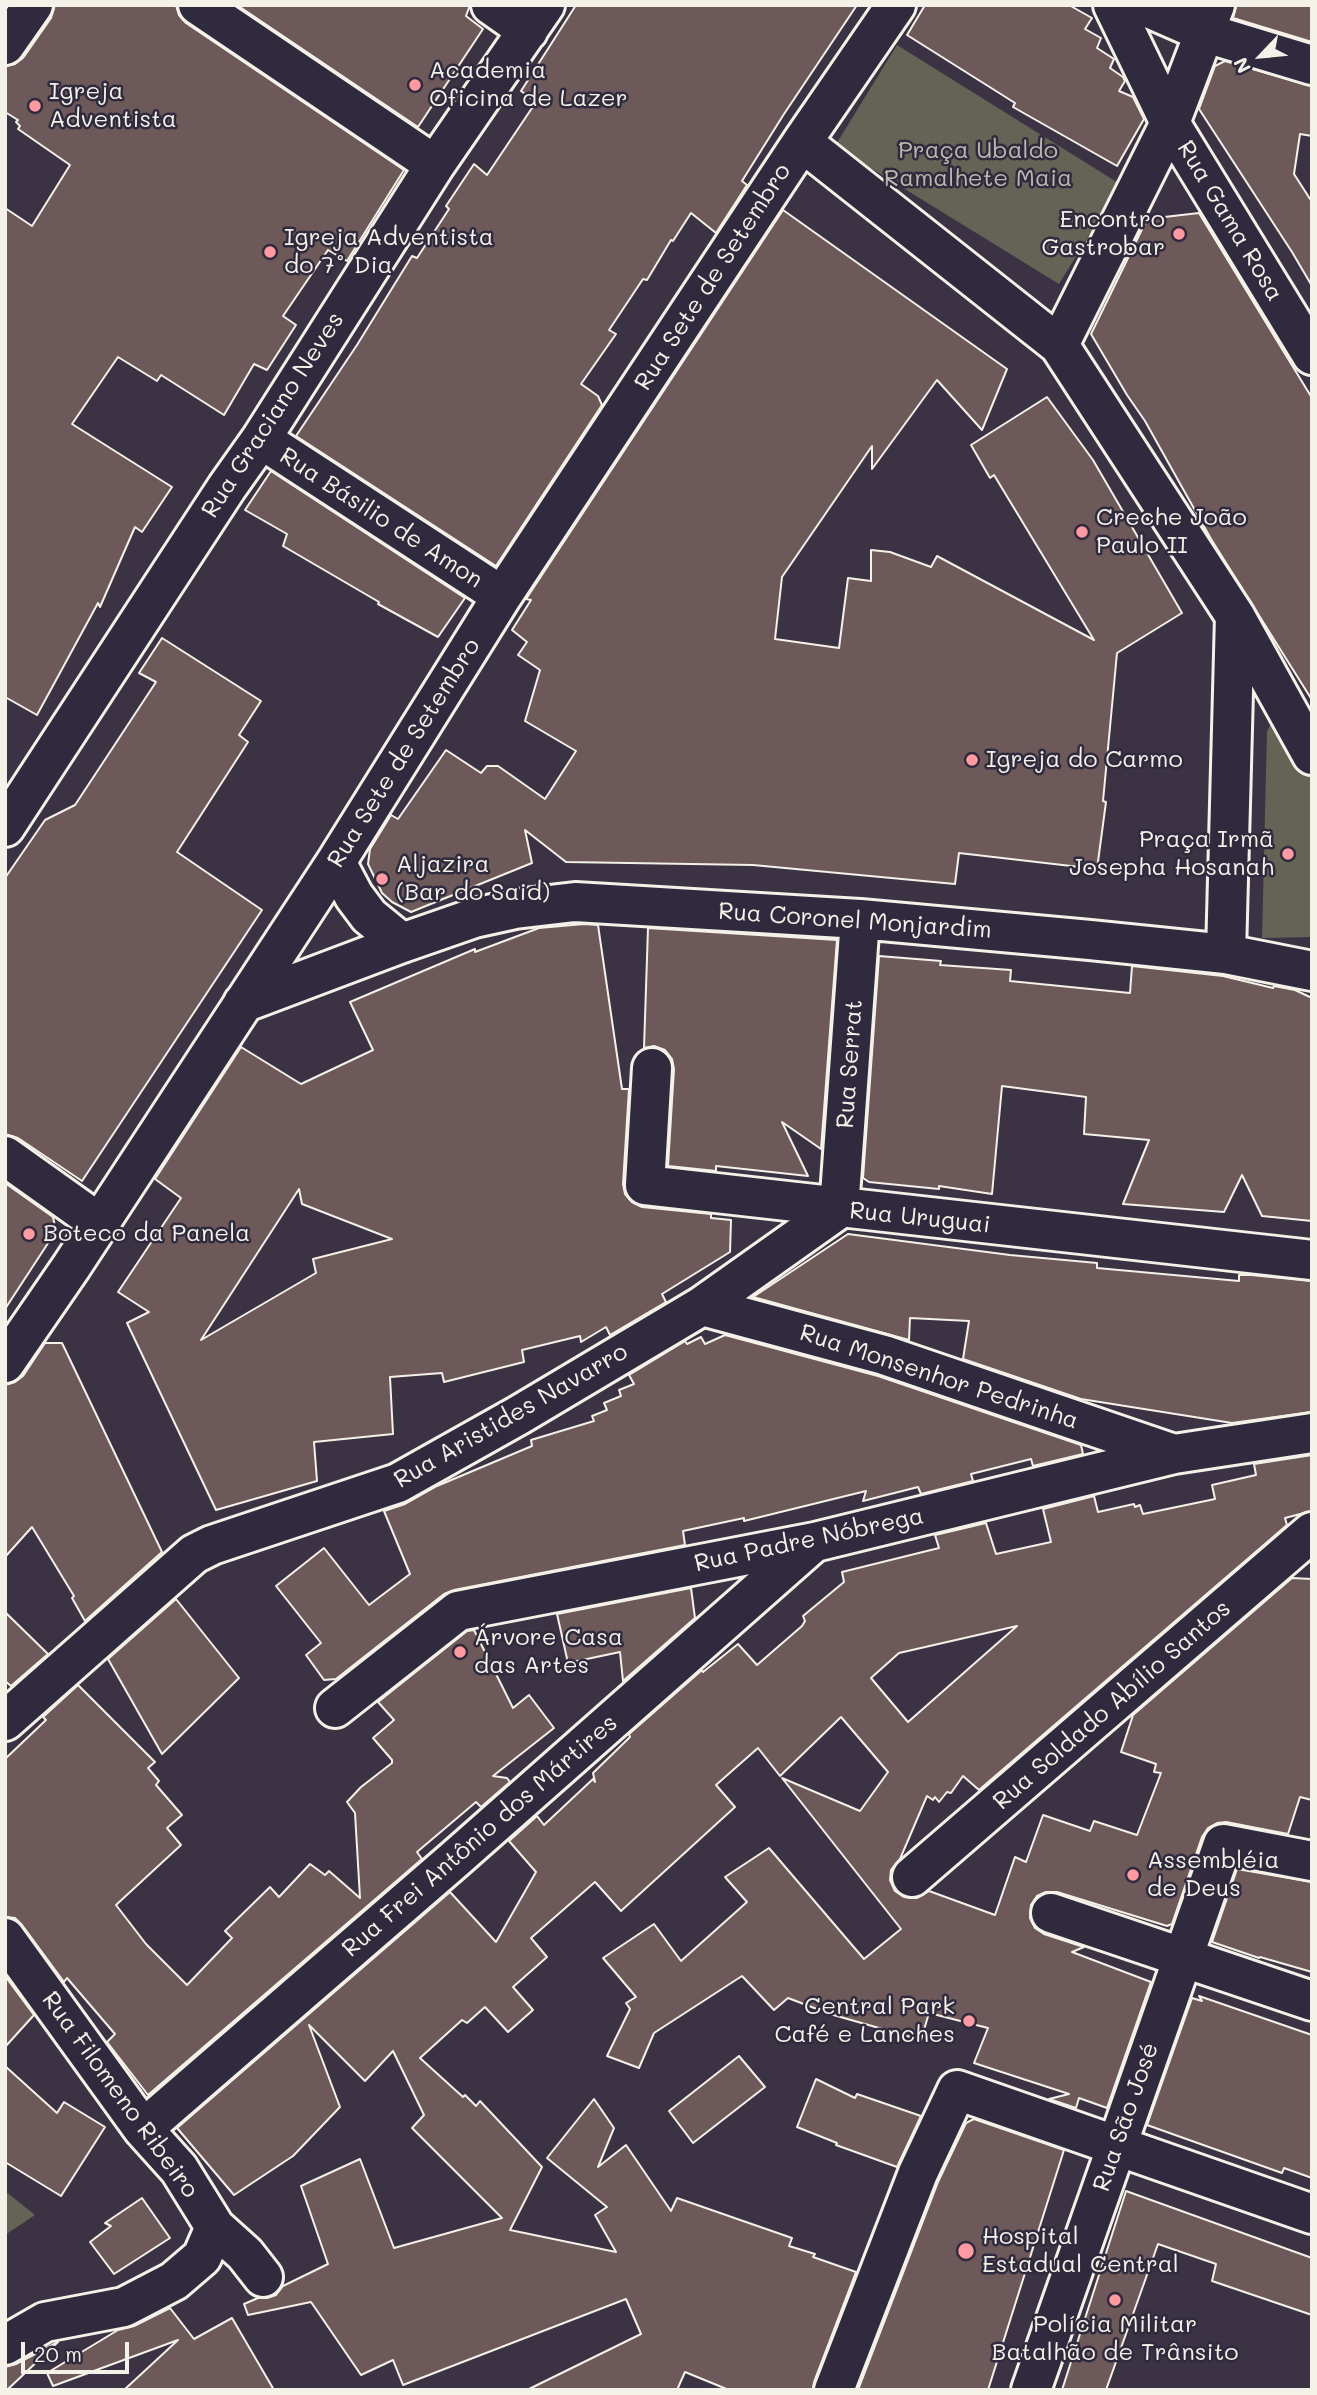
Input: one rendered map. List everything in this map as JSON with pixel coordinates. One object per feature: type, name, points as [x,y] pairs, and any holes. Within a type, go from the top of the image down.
[{"type":"street","points":[[5,46],[33,5]]},
{"type":"street","points":[[198,5],[435,164]]},
{"type":"street","points":[[491,5],[537,18]]},
{"type":"street","name":"Rua Sete de Setembro","points":[[5,1363],[336,862],[502,596],[802,142],[896,5]]},
{"type":"street","name":"Rua Gama Rosa","points":[[1113,5],[1170,123],[1312,355]]},
{"type":"street","points":[[1142,5],[1211,19],[1312,65]]},
{"type":"street","name":"Rua Graciano Neves","points":[[5,827],[261,439],[435,164],[537,18]]},
{"type":"street","points":[[1059,345],[1170,123],[1211,19]]},
{"type":"street","points":[[802,142],[1059,345],[1235,616],[1312,755]]},
{"type":"street","name":"Rua Básilio de Amon","points":[[261,439],[502,596]]},
{"type":"street","points":[[1226,954],[1235,616]]},
{"type":"street","points":[[336,862],[354,896],[369,916],[402,943]]},
{"type":"street","name":"Rua Coronel Monjardim","points":[[243,1003],[474,918],[516,909],[575,902],[860,919],[1226,954],[1312,971]]},
{"type":"street","name":"Rua Serrat","points":[[839,1209],[860,919]]},
{"type":"street","name":"Rua Uruguai","points":[[652,1068],[645,1185],[839,1209],[1312,1260]]},
{"type":"street","points":[[5,1156],[99,1223]]},
{"type":"street","name":"Rua Aristides Navarro","points":[[5,1721],[194,1554],[212,1545],[398,1483],[519,1416],[702,1306],[839,1209]]},
{"type":"street","name":"Rua Monsenhor Pedrinha","points":[[702,1306],[884,1354],[1174,1454]]},
{"type":"street","name":"Rua Padre Nóbrega","points":[[335,1708],[458,1611],[815,1542],[1174,1454],[1312,1433]]},
{"type":"street","name":"Rua Soldado Abílio Santos","points":[[912,1877],[1312,1532]]},
{"type":"street","name":"Rua Frei Antônio dos Mártires","points":[[144,2129],[815,1542]]},
{"type":"street","name":"Rua São José","points":[[1031,2390],[1223,1844],[1312,1861]]},
{"type":"street","points":[[1051,1913],[1312,2001]]},
{"type":"street","name":"Rua Filomeno Ribeiro","points":[[5,1938],[144,2129],[178,2169],[209,2242],[245,2254],[263,2277]]},
{"type":"street","points":[[834,2390],[918,2173],[957,2090],[1312,2214]]},
{"type":"street","points":[[5,2345],[45,2322],[124,2306],[174,2281],[209,2242]]},
{"type":"green space","name":"Praça Ubaldo Ramalhete Maia","points":[[897,45],[1120,184],[1059,284],[835,146]]},
{"type":"green space","name":"Praça Irmã Josepha Hosanah","points":[[1272,722],[1312,772],[1312,937],[1262,938],[1267,731]]},
{"type":"green space","points":[[5,2191],[35,2215],[5,2235]]},
{"type":"building","points":[[55,5],[176,5],[179,15],[186,23],[404,170],[347,261],[328,250],[283,316],[296,325],[267,370],[254,364],[224,415],[161,375],[157,381],[118,357],[72,424],[172,487],[142,532],[135,527],[100,607],[98,603],[37,715],[5,697],[5,208],[32,226],[70,165],[18,129],[18,120],[5,112],[5,66],[15,64],[23,58],[51,18]]},
{"type":"building","points":[[237,5],[470,5],[466,16],[483,29],[418,127]]},
{"type":"building","points":[[576,5],[857,5],[742,181],[747,185],[716,233],[691,213],[647,280],[643,279],[609,330],[616,334],[581,384],[598,396],[602,405],[496,566],[296,436],[412,256],[417,258],[449,209],[446,206],[474,164],[487,175],[536,102],[521,91]]},
{"type":"building","points":[[925,5],[1069,5],[1092,18],[1085,29],[1101,38],[1097,48],[1114,59],[1110,68],[1125,81],[1119,91],[1133,97],[1144,119],[1117,166],[1013,107],[1015,103],[907,35]]},
{"type":"building","points":[[1236,5],[1312,5],[1312,42],[1233,18]]},
{"type":"building","points":[[1225,61],[1312,86],[1312,136],[1300,134],[1294,174],[1312,202],[1312,286],[1199,109],[1215,66]]},
{"type":"building","points":[[783,210],[1007,369],[982,430],[937,380],[872,469],[872,446],[782,577],[775,639],[839,648],[848,578],[871,581],[871,550],[890,552],[931,567],[937,556],[1094,640],[994,475],[990,478],[971,445],[1047,397],[1093,460],[1182,613],[1117,653],[1103,801],[1106,802],[1097,869],[959,853],[955,884],[753,865],[566,862],[525,830],[532,863],[411,912],[392,902],[382,893],[368,864],[370,849],[391,815],[398,819],[446,750],[481,773],[487,766],[498,766],[545,799],[576,751],[525,721],[540,670],[518,655],[527,642],[512,630],[531,600],[526,599]]},
{"type":"building","points":[[1199,213],[1312,398],[1312,700],[1211,539],[1145,421],[1091,334],[1147,219]]},
{"type":"building","points":[[271,471],[465,598],[438,637],[283,546],[287,534],[245,510]]},
{"type":"building","points":[[162,638],[261,701],[239,735],[248,742],[177,852],[262,910],[82,1181],[18,1138],[5,1134],[5,878],[45,820],[75,805],[156,682],[139,673]]},
{"type":"building","points":[[598,925],[622,1089],[629,1089],[623,1184],[625,1194],[632,1202],[642,1207],[711,1214],[711,1218],[731,1220],[730,1252],[662,1294],[666,1302],[610,1335],[606,1327],[581,1342],[580,1336],[522,1350],[524,1362],[444,1382],[442,1373],[390,1377],[393,1434],[314,1442],[317,1481],[216,1510],[127,1323],[149,1312],[118,1292],[181,1198],[155,1179],[241,1047],[301,1084],[373,1050],[350,1002],[475,949],[475,952],[539,928]],"holes":[[[299,1189],[302,1204],[392,1239],[313,1259],[316,1273],[201,1340]]]},
{"type":"building","points":[[648,928],[837,940],[821,1149],[782,1122],[808,1176],[716,1166],[716,1171],[668,1166],[674,1069],[672,1059],[665,1050],[654,1046],[644,1048]]},
{"type":"building","points":[[879,956],[941,961],[940,965],[1011,970],[1010,981],[1130,993],[1132,966],[1223,976],[1273,988],[1295,990],[1312,998],[1312,1221],[1262,1216],[1242,1175],[1224,1212],[1123,1204],[1149,1140],[1084,1134],[1086,1097],[1002,1086],[992,1194],[939,1186],[939,1189],[869,1182],[863,1178]]},
{"type":"building","points":[[5,1183],[53,1217],[56,1231],[5,1309]]},
{"type":"building","points":[[848,1234],[1010,1255],[1097,1263],[1097,1268],[1239,1281],[1239,1275],[1251,1275],[1312,1281],[1312,1412],[1232,1423],[1081,1399],[963,1359],[969,1321],[910,1318],[909,1340],[753,1297]]},
{"type":"building","points":[[725,1335],[878,1376],[1081,1445],[1083,1454],[1033,1466],[1031,1459],[971,1474],[973,1481],[921,1494],[918,1487],[863,1501],[866,1491],[744,1521],[744,1518],[683,1531],[685,1545],[454,1590],[444,1594],[336,1679],[324,1680],[306,1655],[321,1643],[276,1586],[324,1548],[369,1605],[410,1574],[384,1511],[532,1446],[531,1440],[594,1421],[592,1416],[607,1410],[604,1403],[621,1396],[619,1390],[634,1384],[629,1375],[685,1341],[687,1344],[701,1337],[705,1344]]},
{"type":"building","points":[[45,1343],[62,1343],[162,1552],[85,1621],[72,1598],[74,1596],[32,1527],[5,1557],[5,1385],[23,1376]]},
{"type":"building","points":[[1312,1455],[1312,1511],[1285,1518],[1287,1525],[979,1790],[963,1776],[951,1793],[947,1792],[939,1802],[935,1797],[933,1800],[927,1796],[900,1859],[891,1870],[890,1880],[895,1891],[904,1897],[917,1898],[929,1891],[995,1915],[1015,1857],[1026,1862],[1043,1815],[1090,1831],[1094,1821],[1137,1835],[1161,1773],[1154,1772],[1156,1764],[1121,1752],[1133,1715],[1292,1578],[1312,1579],[1312,1800],[1300,1797],[1288,1834],[1226,1822],[1208,1828],[1202,1837],[1172,1924],[1167,1926],[1057,1892],[1046,1892],[1037,1896],[1031,1905],[1030,1918],[1035,1928],[1044,1934],[1084,1947],[1072,1952],[1151,1982],[1107,2108],[1079,2098],[1076,2108],[1049,2099],[1069,2094],[974,2063],[988,2028],[929,2013],[921,2040],[830,2014],[788,1998],[774,2010],[742,1976],[654,2033],[639,2068],[607,2056],[630,2009],[626,2003],[636,1997],[603,1958],[654,1924],[681,1961],[747,1902],[725,1877],[769,1848],[864,1959],[901,1929],[782,1778],[860,1811],[888,1772],[841,1717],[780,1776],[758,1748],[716,1785],[735,1807],[621,1911],[595,1882],[531,1938],[547,1957],[513,1987],[533,2010],[508,2032],[485,2007],[467,2023],[462,2020],[420,2058],[463,2097],[465,2095],[476,2106],[480,2101],[542,2167],[510,2230],[616,2252],[595,2215],[607,2207],[547,2158],[594,2099],[614,2128],[598,2167],[626,2145],[671,2211],[677,2198],[792,2238],[789,2246],[856,2272],[813,2390],[729,2390],[685,2372],[677,2390],[527,2390],[641,2334],[626,2299],[403,2385],[393,2360],[361,2375],[311,2302],[248,2315],[244,2304],[276,2295],[283,2286],[328,2264],[301,2186],[360,2159],[394,2248],[502,2218],[412,2128],[424,2115],[393,2051],[365,2081],[309,2025],[340,2107],[293,2156],[234,2195],[177,2128],[450,1892],[496,1942],[536,1872],[509,1841],[537,1816],[544,1825],[593,1779],[595,1782],[593,1773],[630,1737],[629,1734],[702,1670],[703,1672],[738,1644],[757,1665],[802,1626],[805,1621],[803,1616],[844,1582],[842,1572],[939,1548],[935,1535],[986,1523],[996,1554],[1051,1542],[1043,1509],[1094,1496],[1098,1512],[1134,1504],[1135,1507],[1140,1505],[1143,1514],[1215,1499],[1212,1485],[1256,1475],[1254,1464]],"holes":[[[1017,1626],[908,1722],[871,1678],[899,1653]]]},
{"type":"building","points":[[691,1588],[695,1618],[623,1681],[620,1652],[568,1663],[557,1614]]},
{"type":"building","points":[[176,1599],[239,1678],[162,1754],[108,1659]]},
{"type":"building","points":[[5,1612],[48,1654],[11,1686],[5,1681]]},
{"type":"building","points":[[474,1630],[513,1708],[529,1695],[554,1728],[493,1776],[507,1778],[510,1782],[481,1807],[476,1802],[417,1852],[422,1859],[148,2095],[107,2042],[115,2034],[67,1978],[64,1982],[22,1925],[15,1918],[5,1917],[5,1759],[46,1720],[43,1717],[78,1685],[155,1762],[148,1768],[159,1781],[156,1785],[182,1815],[167,1828],[181,1845],[116,1905],[146,1944],[187,1985],[232,1938],[225,1931],[270,1887],[279,1897],[310,1864],[325,1875],[329,1871],[360,1898],[355,1813],[347,1802],[361,1787],[392,1763],[373,1738],[394,1720],[378,1702],[467,1631]]},
{"type":"building","points":[[1237,1869],[1312,1882],[1312,1972],[1212,1942]]},
{"type":"building","points":[[5,1976],[34,2015],[5,2047]]},
{"type":"building","points":[[1199,1996],[1312,2035],[1312,2178],[1284,2168],[1282,2173],[1147,2125],[1192,1998],[1202,2001]]},
{"type":"building","points":[[739,2056],[765,2087],[693,2143],[669,2111]]},
{"type":"building","points":[[5,2066],[57,2113],[64,2102],[105,2127],[61,2196],[5,2162]]},
{"type":"building","points":[[816,2079],[855,2098],[857,2094],[921,2116],[897,2167],[836,2145],[837,2143],[797,2127]]},
{"type":"building","name":"Hospital Estadual Central","points":[[974,2119],[1064,2150],[988,2390],[858,2390],[938,2182],[966,2123]]},
{"type":"building","name":"Polícia Militar Batalhão de Trânsito","points":[[1126,2191],[1312,2258],[1312,2315],[1212,2281],[1216,2264],[1158,2244],[1106,2390],[1062,2390]]},
{"type":"building","points":[[142,2198],[170,2238],[114,2274],[90,2242],[111,2226],[105,2223]]},
{"type":"building","points":[[170,2308],[194,2339],[232,2318],[274,2390],[124,2390],[178,2340],[53,2386],[47,2373],[118,2330],[134,2326]]},
{"type":"building","points":[[58,2342],[7,2390],[5,2390],[5,2367]]},
{"type":"place","name":"Academia Oficina de Lazer","points":[[415,85]]},
{"type":"place","name":"Igreja Adventista","points":[[35,106]]},
{"type":"place","name":"Encontro Gastrobar","points":[[1179,234]]},
{"type":"place","name":"Igreja Adventista do 7˚ Dia","points":[[270,252]]},
{"type":"place","name":"Creche João Paulo II","points":[[1082,532]]},
{"type":"place","name":"Igreja do Carmo","points":[[972,760]]},
{"type":"place","name":"Praça Irmã Josepha Hosanah","points":[[1288,854]]},
{"type":"place","name":"Aljazira (Bar do Said)","points":[[382,879]]},
{"type":"place","name":"Boteco da Panela","points":[[29,1234]]},
{"type":"place","name":"Árvore Casa das Artes","points":[[460,1652]]},
{"type":"place","name":"Assembléia de Deus","points":[[1133,1875]]},
{"type":"place","name":"Central Park Café e Lanches","points":[[969,2021]]},
{"type":"place","name":"Hospital Estadual Central","points":[[966,2251]]},
{"type":"place","name":"Polícia Militar Batalhão de Trânsito","points":[[1115,2300]]}]
